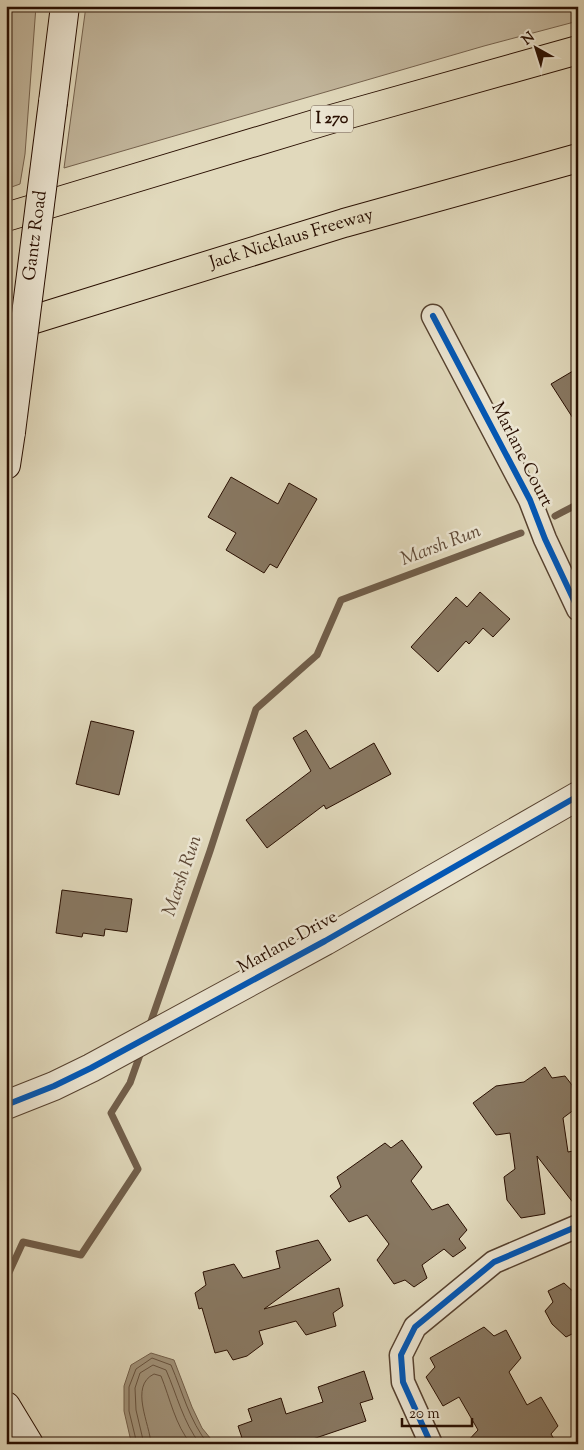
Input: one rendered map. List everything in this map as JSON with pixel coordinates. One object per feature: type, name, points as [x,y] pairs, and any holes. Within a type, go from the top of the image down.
[{"type":"highway","name":"I 270","points":[[6,217],[328,120],[578,50]]},
{"type":"highway","name":"Jack Nicklaus Freeway","points":[[6,328],[344,223],[578,158]]},
{"type":"street","name":"Gantz Road","points":[[6,465],[65,6]]},
{"type":"street","name":"Marlane Court","points":[[433,316],[530,500],[548,547],[578,609]]},
{"type":"street","name":"Marlane Drive","points":[[6,1105],[54,1086],[91,1068],[334,936],[578,796]]},
{"type":"street","points":[[431,1444],[403,1382],[401,1355],[415,1327],[494,1262],[578,1226]]},
{"type":"street","points":[[6,1406],[29,1444]]},
{"type":"shaded area","points":[[6,6],[36,6],[25,154],[20,184],[6,189]]},
{"type":"shaded area","points":[[86,6],[578,6],[578,21],[484,46],[64,168]]},
{"type":"water","points":[[151,1353],[174,1360],[202,1428],[215,1444],[133,1444],[124,1411],[124,1386],[131,1365]]},
{"type":"building","points":[[578,368],[578,426],[551,384]]},
{"type":"building","points":[[231,477],[278,504],[289,483],[317,499],[277,568],[270,564],[264,573],[226,550],[236,533],[208,517]]},
{"type":"building","points":[[480,592],[510,619],[493,637],[483,628],[469,644],[466,641],[438,672],[411,647],[456,597],[467,607]]},
{"type":"building","points":[[91,721],[134,731],[119,795],[76,784]]},
{"type":"building","points":[[306,730],[330,769],[374,743],[391,774],[326,809],[324,805],[267,848],[246,820],[311,771],[293,738]]},
{"type":"building","points":[[62,890],[132,899],[127,932],[105,929],[104,936],[83,933],[82,937],[56,933]]},
{"type":"building","points":[[545,1067],[552,1078],[565,1076],[572,1085],[575,1109],[563,1118],[568,1152],[578,1150],[578,1209],[537,1156],[545,1214],[521,1218],[507,1200],[504,1177],[515,1169],[510,1133],[496,1135],[473,1103],[496,1086],[524,1082]]},
{"type":"building","points":[[402,1140],[422,1167],[411,1181],[432,1210],[448,1204],[467,1230],[459,1239],[466,1248],[453,1257],[444,1249],[422,1265],[427,1278],[414,1287],[405,1280],[394,1284],[377,1260],[389,1244],[367,1215],[349,1222],[330,1196],[341,1187],[337,1177],[385,1143],[391,1148]]},
{"type":"building","points":[[318,1240],[331,1260],[264,1309],[339,1288],[343,1306],[333,1313],[336,1326],[306,1335],[296,1321],[259,1331],[263,1344],[247,1356],[233,1360],[227,1350],[215,1353],[202,1308],[199,1309],[195,1293],[206,1285],[203,1272],[234,1264],[243,1278],[280,1268],[276,1251]]},
{"type":"building","points":[[564,1283],[578,1296],[578,1331],[566,1337],[552,1324],[545,1311],[553,1302],[548,1291]]},
{"type":"building","points":[[484,1327],[494,1336],[506,1330],[521,1358],[509,1372],[527,1405],[541,1397],[558,1426],[551,1434],[557,1444],[465,1444],[478,1430],[459,1397],[443,1406],[426,1377],[435,1367],[430,1358]]},
{"type":"building","points":[[364,1371],[373,1399],[360,1403],[366,1421],[298,1444],[244,1444],[238,1426],[252,1421],[248,1409],[281,1398],[286,1414],[323,1402],[318,1387]]},
{"type":"waterway","name":"Marsh Run","points":[[555,516],[578,504]]},
{"type":"waterway","name":"Marsh Run","points":[[149,1027],[210,851],[256,709],[317,655],[341,600],[521,533]]},
{"type":"waterway","name":"Marsh Run","points":[[6,1279],[23,1242],[81,1255],[138,1169],[111,1113],[130,1083],[142,1049]]},
{"type":"cycle path","points":[[433,316],[530,500],[545,539],[578,609]]},
{"type":"cycle path","points":[[6,1105],[54,1086],[91,1068],[325,941],[578,796]]},
{"type":"cycle path","points":[[431,1444],[403,1382],[401,1355],[415,1327],[494,1262],[578,1226]]}]
